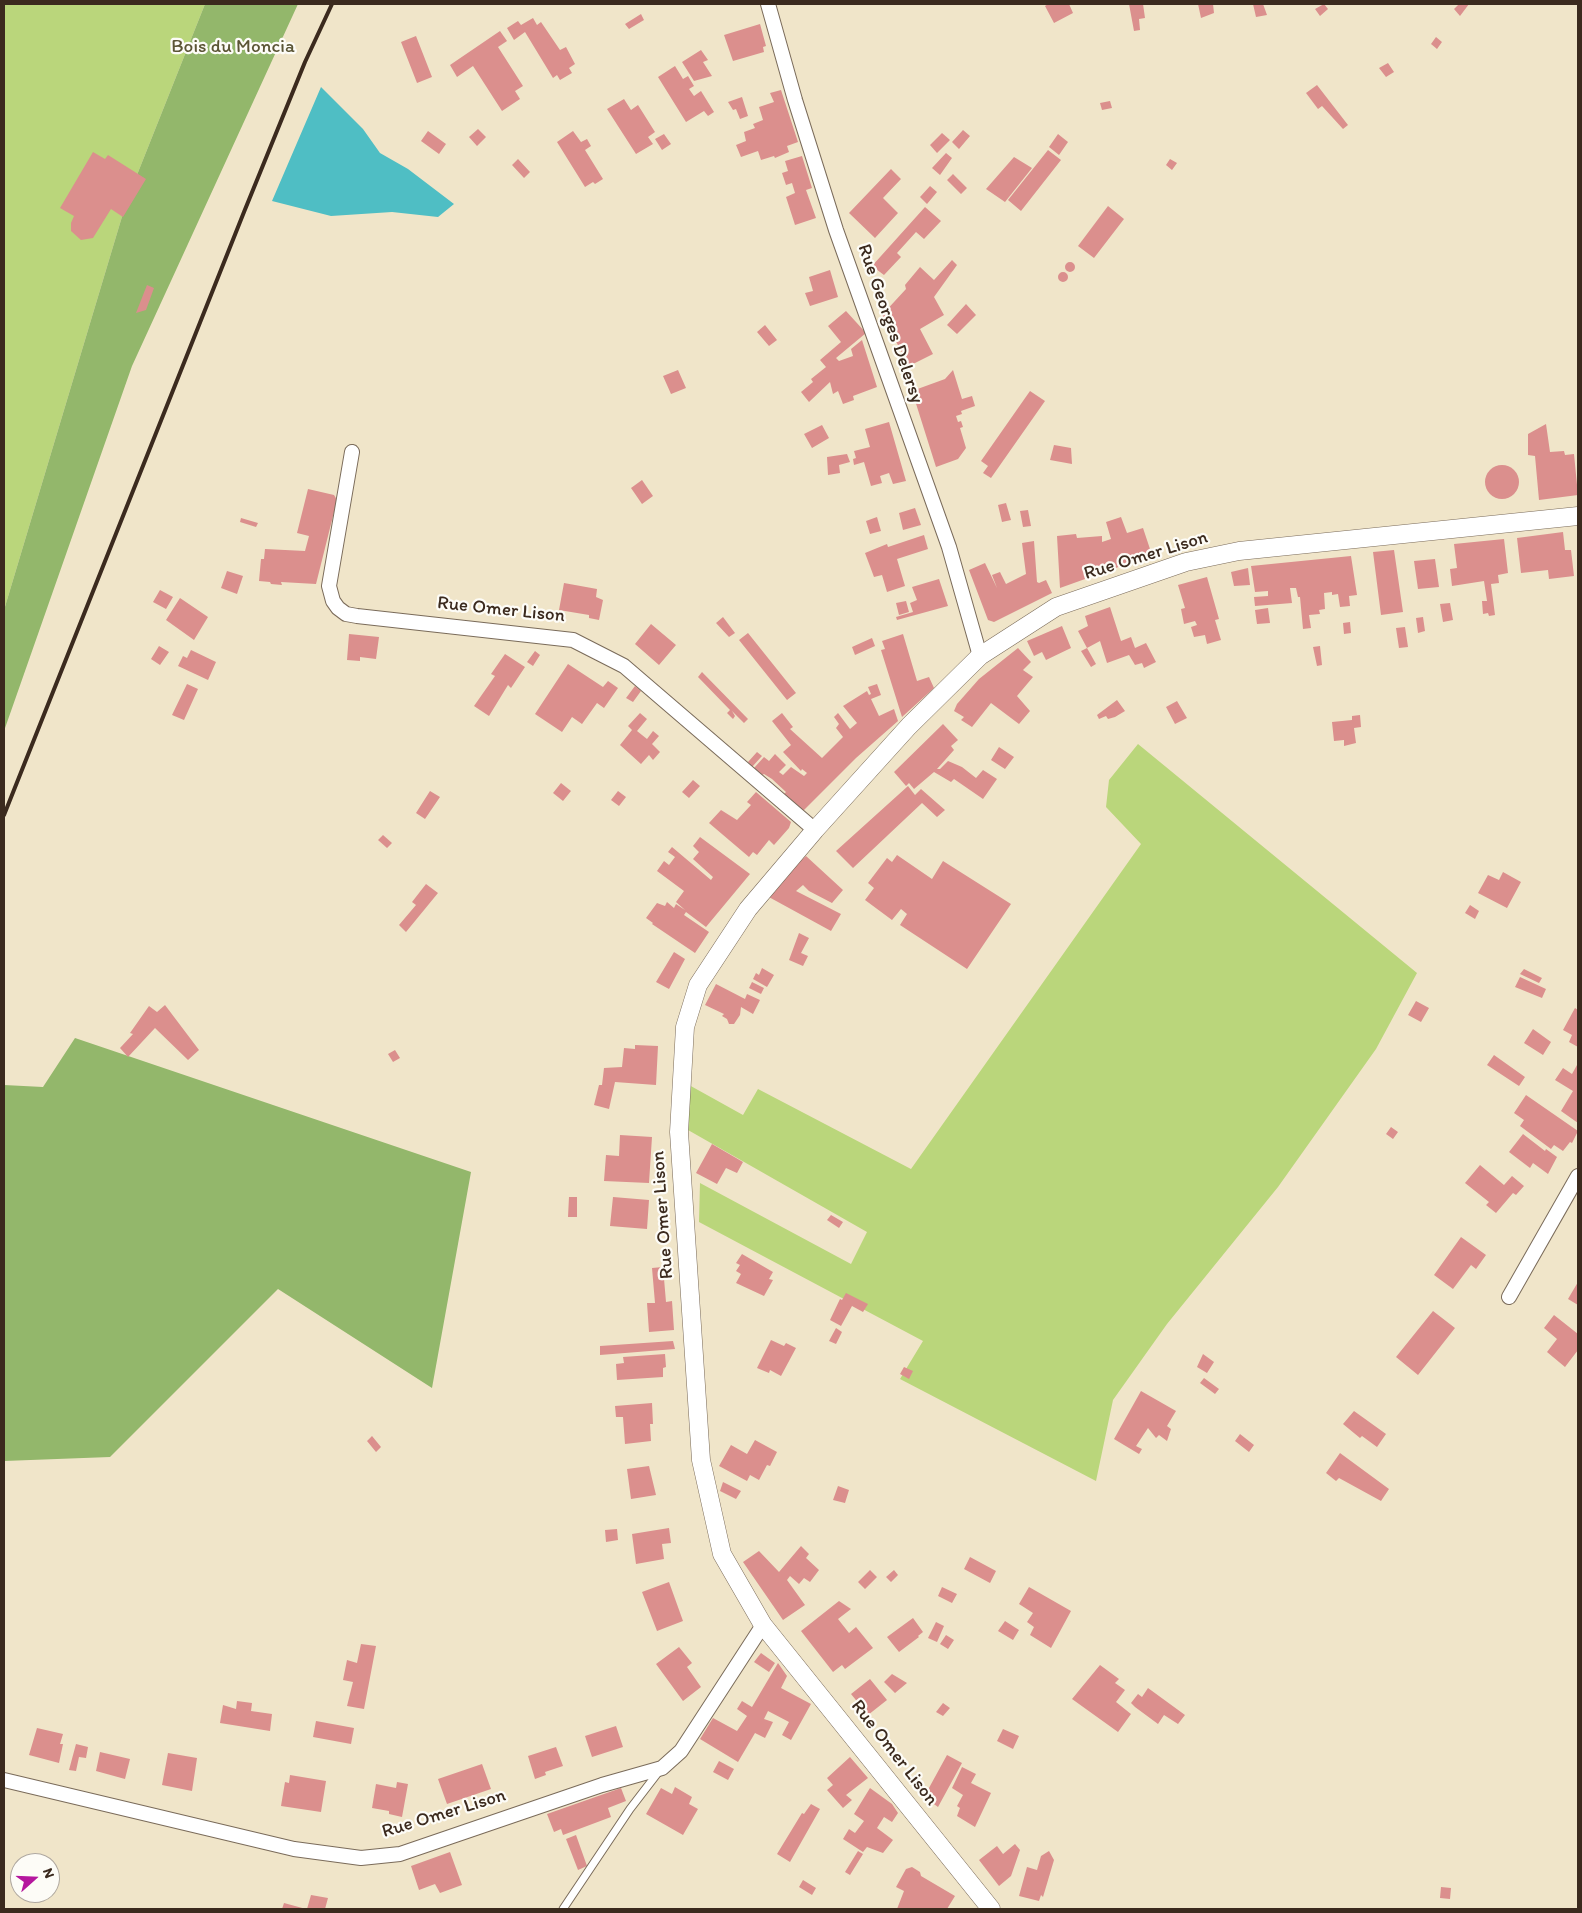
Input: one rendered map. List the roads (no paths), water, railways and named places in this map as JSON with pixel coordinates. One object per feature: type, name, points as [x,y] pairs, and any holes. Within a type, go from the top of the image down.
[{"type":"street","name":"Rue Georges Delersy","points":[[768,4],[795,100],[836,230],[948,547],[980,656]]},
{"type":"street","name":"Rue Omer Lison","points":[[352,452],[329,586],[333,601],[338,608],[346,614],[357,616],[573,640],[624,666],[815,830]]},
{"type":"street","name":"Rue Omer Lison","points":[[991,1909],[763,1625],[722,1554],[701,1460],[679,1132],[685,1027],[698,985],[748,909],[815,830],[908,726],[980,656],[1056,607],[1186,562],[1239,551],[1578,516]]},
{"type":"street","points":[[1509,1297],[1578,1176]]},
{"type":"street","name":"Rue Omer Lison","points":[[4,1780],[294,1849],[361,1858],[400,1854],[602,1785],[662,1768],[681,1751],[763,1625]]},
{"type":"lane","points":[[563,1909],[630,1809],[662,1768]]},
{"type":"water","points":[[321,87],[363,129],[380,153],[408,169],[454,204],[438,217],[392,212],[331,216],[272,201]]},
{"type":"railway","points":[[4,815],[244,212],[305,62],[332,4]]},
{"type":"park label","name":"Bois du Moncia","points":[[233,47]]}]
